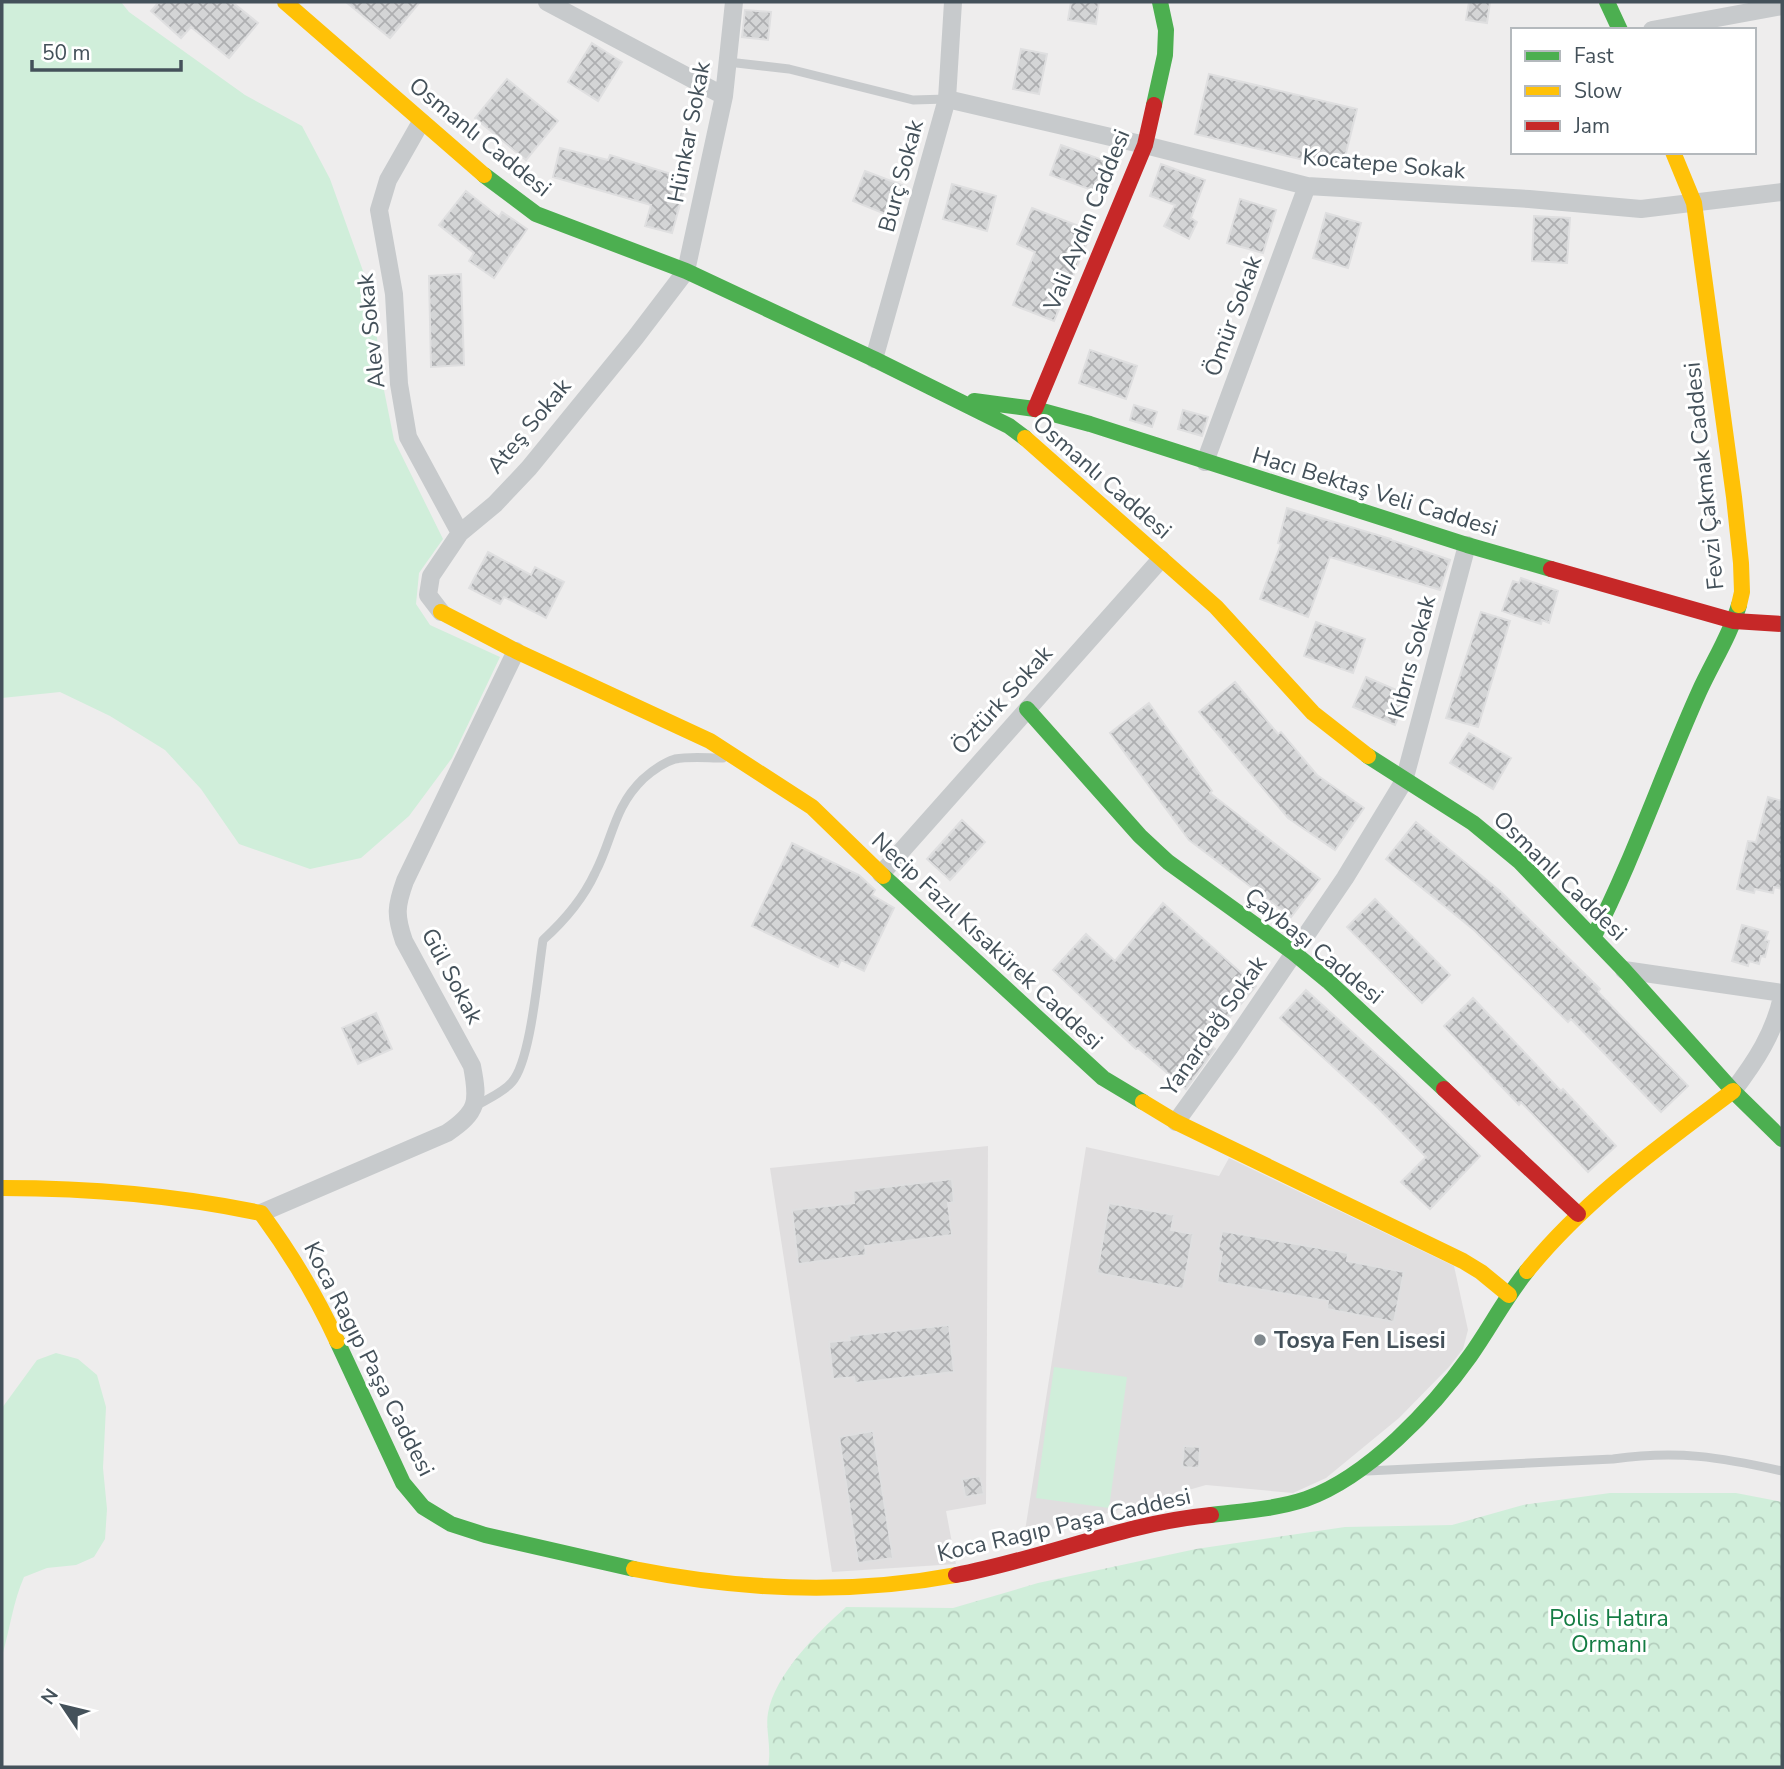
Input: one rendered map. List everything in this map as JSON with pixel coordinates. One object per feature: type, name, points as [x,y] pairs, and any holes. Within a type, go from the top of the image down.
[{"type":"street","name":"Osmanlı Caddesi","points":[[285,2],[310,16],[421,122],[536,214],[686,271],[1009,426],[1034,445],[1223,614],[1313,713],[1346,741],[1495,839],[1519,861],[1624,970],[1733,1091],[1782,1139]]},
{"type":"street","points":[[547,2],[724,96]]},
{"type":"street","name":"Hünkar Sokak","points":[[686,271],[724,96],[734,2]]},
{"type":"street","name":"Burç Sokak","points":[[874,359],[947,99],[953,2]]},
{"type":"street","name":"Vali Aydın Caddesi","points":[[1035,409],[1145,145],[1165,55],[1166,30],[1160,2]]},
{"type":"street","points":[[1607,2],[1619,28]]},
{"type":"street","points":[[1663,28],[1782,6]]},
{"type":"street","name":"Kocatepe Sokak","points":[[947,99],[1307,186],[1529,199],[1641,209],[1782,192]]},
{"type":"street","name":"Alev Sokak","points":[[421,122],[388,180],[379,210],[394,294],[400,384],[408,438],[460,533]]},
{"type":"street","name":"Fevzi Çakmak Caddesi","points":[[1593,938],[1629,862],[1699,691],[1734,621],[1742,592],[1741,563],[1695,202],[1674,154]]},
{"type":"street","name":"Ömür Sokak","points":[[1205,462],[1307,186]]},
{"type":"street","name":"Ateş Sokak","points":[[441,612],[428,595],[430,576],[460,533],[495,504],[529,468],[686,271]]},
{"type":"street","name":"Hacı Bektaş Veli Caddesi","points":[[955,399],[1035,409],[1090,424],[1467,545],[1734,621],[1782,624]]},
{"type":"street","name":"Kıbrıs Sokak","points":[[1404,781],[1467,545]]},
{"type":"street","name":"Öztürk Sokak","points":[[881,874],[1161,559]]},
{"type":"street","name":"Necip Fazıl Kısakürek Caddesi","points":[[441,612],[516,651],[710,741],[812,807],[1103,1078],[1176,1122],[1463,1261],[1509,1295]]},
{"type":"street","name":"Gül Sokak","points":[[474,1107],[477,1087],[472,1066],[404,941],[396,919],[398,901],[405,881],[516,651]]},
{"type":"street","name":"Çaybaşı Caddesi","points":[[1027,709],[1140,836],[1294,953],[1366,1015],[1578,1214]]},
{"type":"street","name":"Yanardağ Sokak","points":[[1176,1122],[1345,878],[1404,781]]},
{"type":"street","points":[[1624,970],[1782,995],[1777,1018],[1767,1042],[1733,1091]]},
{"type":"street","name":"Koca Ragıp Paşa Caddesi","points":[[261,1213],[292,1255],[318,1300],[403,1483],[423,1507],[446,1521],[480,1533],[619,1567],[709,1582],[793,1590],[917,1582],[1017,1563],[1178,1519],[1296,1502],[1327,1489],[1390,1444],[1444,1390],[1528,1269],[1578,1214],[1647,1156],[1733,1091]]},
{"type":"street","points":[[2,1188],[168,1196],[261,1213],[447,1133],[466,1121],[474,1107]]},
{"type":"lane","points":[[728,62],[789,69],[913,100],[947,99]]},
{"type":"lane","points":[[474,1107],[512,1084],[521,1069],[533,1013],[543,940],[564,922],[594,877],[626,797],[653,770],[671,760],[687,757],[736,758]]},
{"type":"lane","points":[[1354,1472],[1673,1454],[1730,1460],[1782,1471]]},
{"type":"shaded area","points":[[988,1146],[986,1504],[946,1511],[956,1564],[832,1572],[770,1168]]},
{"type":"shaded area","name":"Tosya Fen Lisesi","points":[[1086,1147],[1219,1176],[1229,1158],[1454,1266],[1468,1330],[1463,1349],[1399,1418],[1326,1478],[1293,1493],[1206,1485],[1024,1537]]},
{"type":"green space","points":[[2,2],[121,2],[129,12],[245,95],[302,126],[330,179],[372,296],[382,380],[394,440],[443,539],[419,573],[416,604],[430,625],[500,657],[452,758],[409,816],[361,858],[310,869],[239,844],[201,789],[165,750],[110,716],[60,692],[2,698]]},
{"type":"green space","points":[[56,1353],[78,1359],[97,1375],[106,1407],[103,1468],[107,1509],[105,1539],[94,1557],[76,1565],[47,1568],[24,1577],[2,1656],[2,1408],[37,1360]]},
{"type":"green space","points":[[1054,1367],[1127,1377],[1109,1508],[1036,1498]]},
{"type":"green space","name":"Polis Hatıra Ormanı","points":[[1610,1493],[1736,1493],[1782,1502],[1782,1767],[768,1767],[767,1725],[772,1698],[799,1655],[846,1607],[953,1608],[1038,1583],[1196,1549],[1345,1527],[1452,1525],[1523,1505]]},
{"type":"building","points":[[159,2],[232,2],[258,23],[229,58],[191,27],[181,38],[151,11]]},
{"type":"building","points":[[346,2],[420,2],[390,38]]},
{"type":"building","points":[[1071,2],[1099,2],[1096,24],[1068,20]]},
{"type":"building","points":[[1469,2],[1490,2],[1487,23],[1466,20]]},
{"type":"building","points":[[745,10],[771,12],[768,40],[742,37]]},
{"type":"building","points":[[592,43],[622,62],[598,101],[568,82]]},
{"type":"building","points":[[1021,49],[1047,54],[1039,94],[1013,89]]},
{"type":"building","points":[[1209,74],[1357,109],[1342,169],[1195,134]]},
{"type":"building","points":[[507,79],[558,121],[526,160],[475,118]]},
{"type":"building","points":[[1061,145],[1111,163],[1100,193],[1050,175]]},
{"type":"building","points":[[560,148],[608,160],[610,155],[687,179],[672,233],[645,226],[651,205],[553,177]]},
{"type":"building","points":[[1161,164],[1205,180],[1191,218],[1197,222],[1189,239],[1164,226],[1175,205],[1150,196]]},
{"type":"building","points":[[865,171],[902,185],[890,216],[853,201]]},
{"type":"building","points":[[952,184],[996,196],[987,231],[943,219]]},
{"type":"building","points":[[466,191],[499,217],[502,212],[527,229],[494,278],[469,261],[474,253],[439,225]]},
{"type":"building","points":[[1240,199],[1276,210],[1263,253],[1227,243]]},
{"type":"building","points":[[1032,208],[1092,231],[1054,321],[1013,305],[1035,252],[1017,244]]},
{"type":"building","points":[[1326,213],[1361,223],[1348,268],[1313,258]]},
{"type":"building","points":[[1534,216],[1570,218],[1567,263],[1532,261]]},
{"type":"building","points":[[461,274],[464,365],[431,367],[429,276]]},
{"type":"building","points":[[1090,350],[1137,366],[1126,399],[1079,383]]},
{"type":"building","points":[[1134,405],[1157,412],[1152,427],[1130,420]]},
{"type":"building","points":[[1183,410],[1208,417],[1202,436],[1178,429]]},
{"type":"building","points":[[1287,508],[1450,560],[1440,590],[1330,557],[1308,617],[1260,599],[1281,544],[1278,543]]},
{"type":"building","points":[[488,552],[531,575],[535,567],[564,582],[546,618],[504,597],[500,604],[469,588]]},
{"type":"building","points":[[1521,578],[1558,591],[1549,623],[1542,620],[1541,624],[1502,611],[1513,581],[1519,583]]},
{"type":"building","points":[[1481,612],[1510,621],[1478,727],[1446,718]]},
{"type":"building","points":[[1316,622],[1365,639],[1353,673],[1304,656]]},
{"type":"building","points":[[1366,677],[1408,695],[1395,725],[1353,707]]},
{"type":"building","points":[[1235,682],[1278,734],[1281,732],[1317,775],[1364,808],[1335,850],[1288,818],[1199,712]]},
{"type":"building","points":[[1149,703],[1212,791],[1210,793],[1320,879],[1291,917],[1189,840],[1110,733]]},
{"type":"building","points":[[1469,733],[1511,758],[1493,789],[1450,763]]},
{"type":"building","points":[[1768,797],[1782,801],[1782,889],[1774,887],[1773,893],[1755,889],[1754,893],[1737,889],[1748,841],[1756,842]]},
{"type":"building","points":[[962,820],[985,842],[950,880],[927,859]]},
{"type":"building","points":[[1416,822],[1500,891],[1600,989],[1598,992],[1688,1086],[1661,1112],[1571,1019],[1568,1022],[1474,930],[1386,859]]},
{"type":"building","points":[[792,843],[859,875],[875,890],[872,895],[894,908],[864,971],[841,960],[838,967],[752,926]]},
{"type":"building","points":[[1375,899],[1450,975],[1422,1003],[1347,927]]},
{"type":"building","points":[[1163,903],[1256,986],[1208,1043],[1215,1049],[1186,1089],[1136,1049],[1053,970],[1086,934],[1115,961]]},
{"type":"building","points":[[1742,925],[1768,932],[1765,957],[1761,956],[1759,964],[1749,961],[1748,966],[1732,961]]},
{"type":"building","points":[[1306,990],[1396,1072],[1480,1156],[1430,1209],[1401,1182],[1426,1157],[1377,1107],[1280,1018]]},
{"type":"building","points":[[1473,998],[1616,1146],[1588,1172],[1444,1026]]},
{"type":"building","points":[[376,1013],[392,1049],[358,1064],[342,1028]]},
{"type":"building","points":[[952,1179],[954,1202],[948,1203],[952,1235],[865,1246],[866,1255],[798,1264],[792,1210],[854,1203],[853,1191]]},
{"type":"building","points":[[1109,1203],[1174,1215],[1171,1230],[1193,1234],[1183,1289],[1097,1273]]},
{"type":"building","points":[[1222,1231],[1348,1253],[1347,1261],[1404,1272],[1394,1322],[1327,1309],[1328,1301],[1217,1282]]},
{"type":"building","points":[[949,1325],[954,1372],[855,1383],[854,1377],[833,1379],[829,1342],[850,1340],[849,1336]]},
{"type":"building","points":[[873,1431],[893,1558],[858,1563],[839,1437]]},
{"type":"building","points":[[1184,1446],[1200,1447],[1199,1468],[1182,1467]]},
{"type":"building","points":[[980,1476],[984,1494],[965,1497],[962,1479]]},
{"type":"traffic: fast","points":[[1154,105],[1165,55],[1166,30],[1160,2]]},
{"type":"traffic: fast","points":[[1607,2],[1619,28]]},
{"type":"traffic: fast","points":[[484,175],[536,214],[686,271],[874,359],[1009,426],[1025,438]]},
{"type":"traffic: fast","points":[[974,401],[1035,409],[1090,424],[1467,545],[1551,569]]},
{"type":"traffic: fast","points":[[1593,938],[1739,605]]},
{"type":"traffic: fast","points":[[1027,709],[1140,836],[1168,862],[1294,953],[1444,1089]]},
{"type":"traffic: fast","points":[[1368,756],[1473,823],[1519,861],[1624,970],[1733,1091],[1782,1139]]},
{"type":"traffic: fast","points":[[883,876],[1103,1078],[1143,1102]]},
{"type":"traffic: fast","points":[[1211,1515],[1306,1499],[1353,1475],[1397,1439],[1455,1376],[1527,1271]]},
{"type":"traffic: fast","points":[[337,1341],[403,1483],[423,1507],[451,1524],[485,1535],[634,1569]]},
{"type":"traffic: slow","points":[[285,2],[484,175]]},
{"type":"traffic: slow","points":[[1674,154],[1694,203],[1734,497],[1741,563],[1742,592],[1739,605]]},
{"type":"traffic: slow","points":[[1025,438],[1216,607],[1313,713],[1368,756]]},
{"type":"traffic: slow","points":[[441,612],[516,651],[710,741],[812,807],[883,876]]},
{"type":"traffic: slow","points":[[1527,1271],[1549,1245],[1598,1197],[1733,1091]]},
{"type":"traffic: slow","points":[[1143,1102],[1176,1122],[1463,1261],[1509,1295]]},
{"type":"traffic: slow","points":[[2,1188],[132,1194],[261,1213],[302,1275],[337,1341]]},
{"type":"traffic: slow","points":[[634,1569],[714,1582],[795,1587],[876,1585],[956,1575]]},
{"type":"traffic: jam","points":[[1035,409],[1145,145],[1154,105]]},
{"type":"traffic: jam","points":[[1551,569],[1734,621],[1782,624]]},
{"type":"traffic: jam","points":[[1444,1089],[1578,1214]]},
{"type":"traffic: jam","points":[[956,1575],[1115,1533],[1211,1515]]},
{"type":"place","name":"Tosya Fen Lisesi","points":[[1260,1340]]}]
